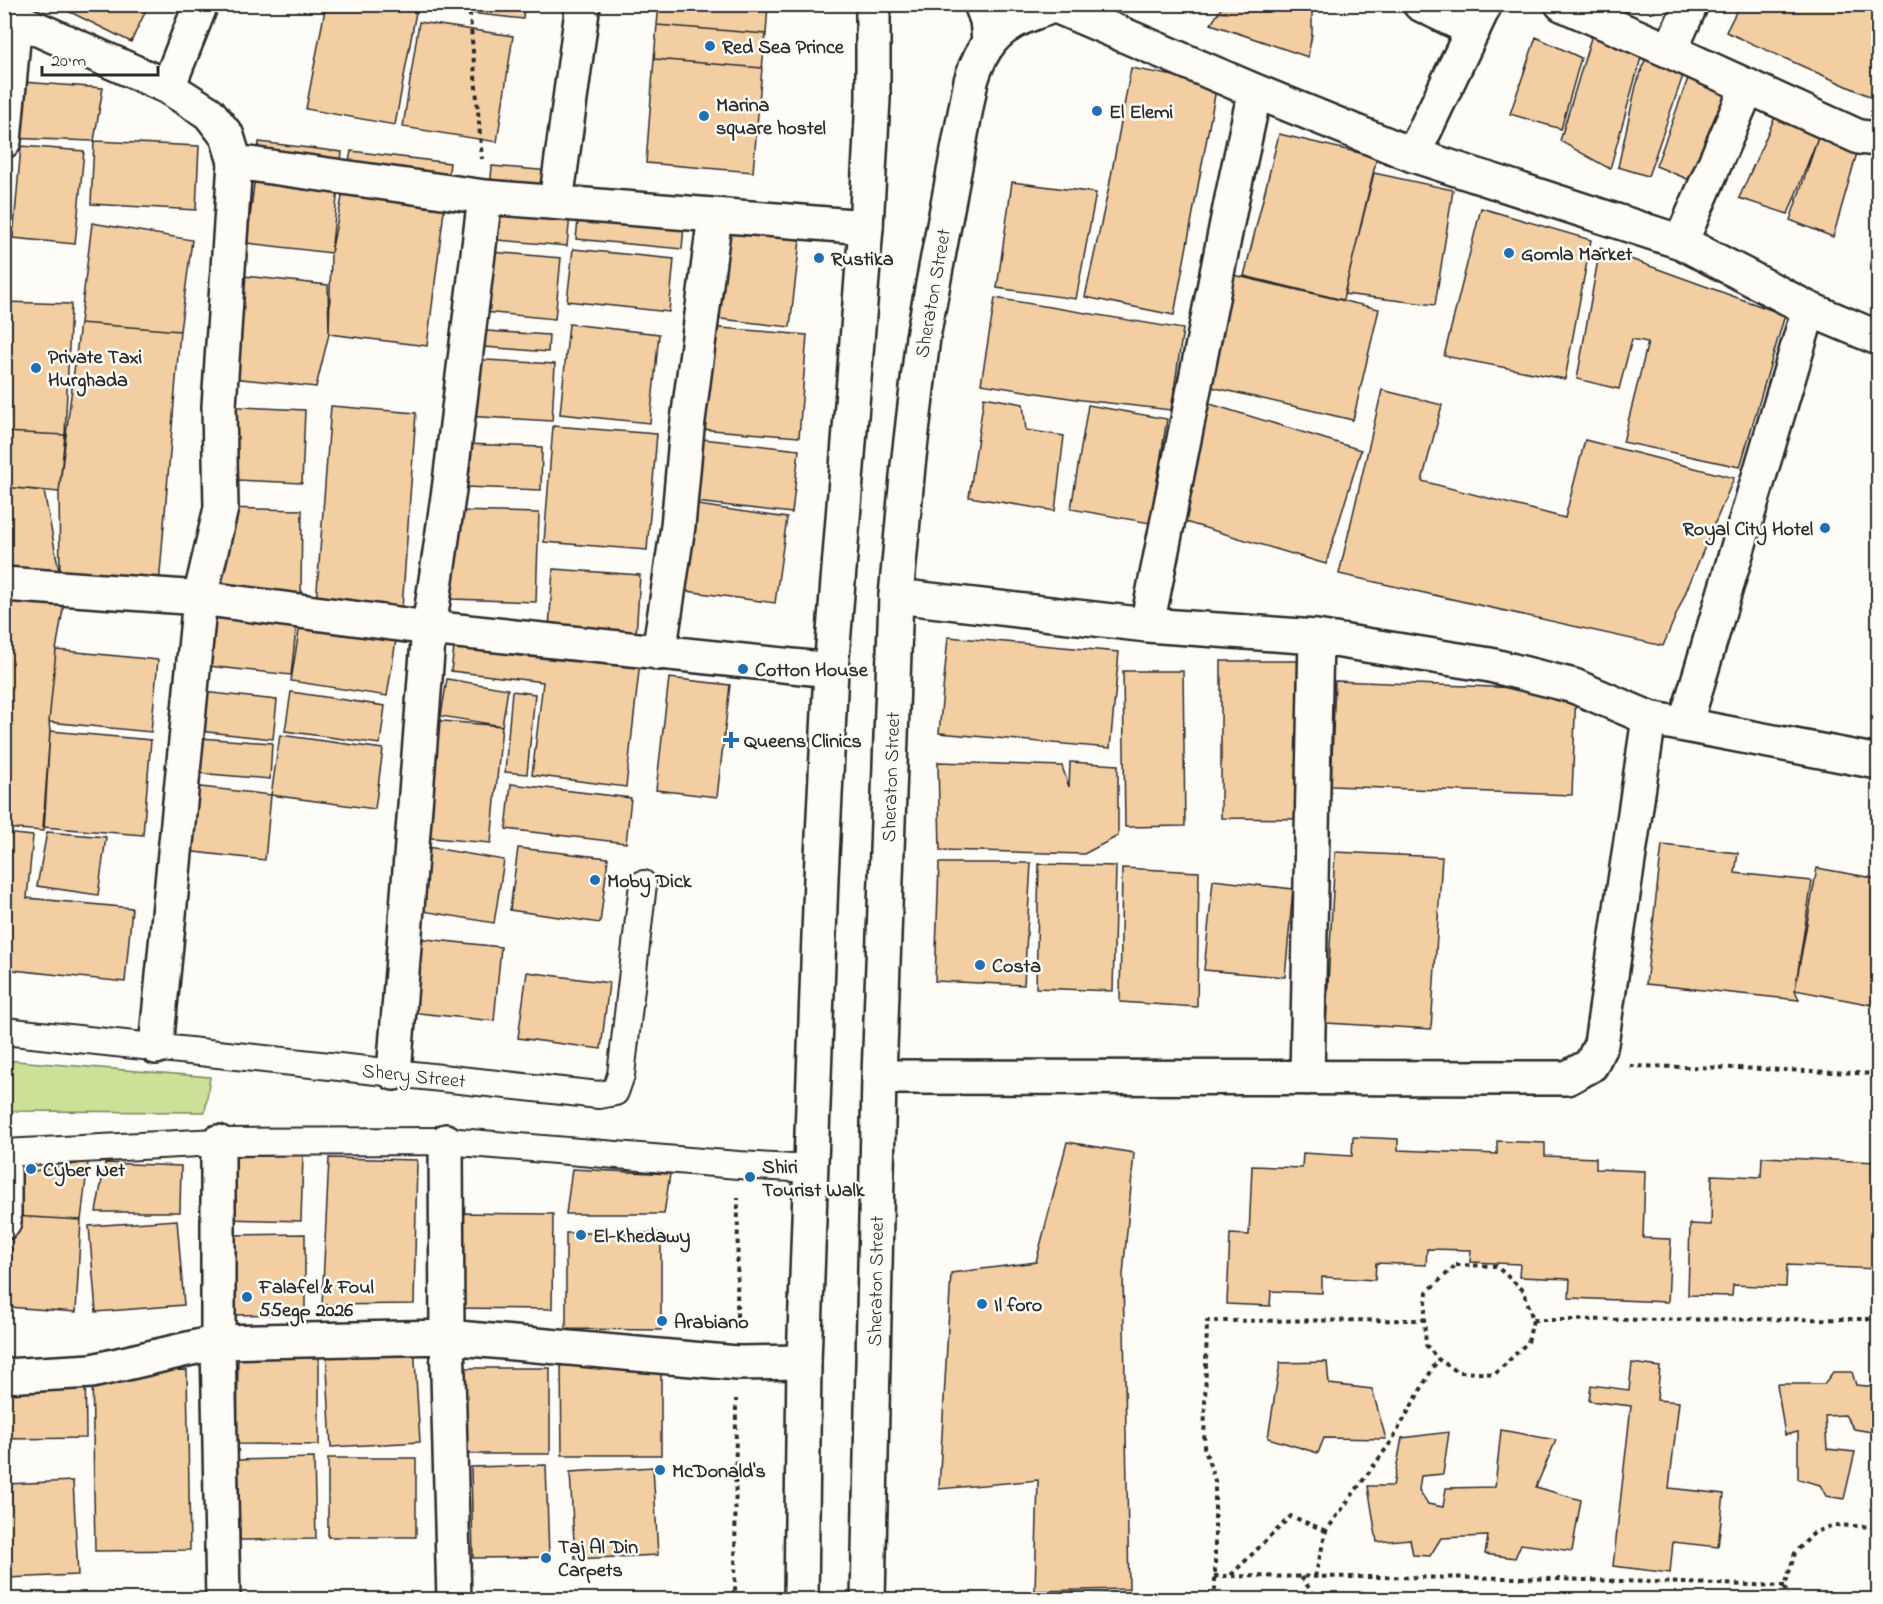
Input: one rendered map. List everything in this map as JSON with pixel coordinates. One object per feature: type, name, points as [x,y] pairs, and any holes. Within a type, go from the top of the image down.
[{"type":"street","points":[[168,87],[201,4]]},
{"type":"street","points":[[556,202],[583,4]]},
{"type":"street","points":[[801,1599],[804,1362],[821,878],[831,670],[866,227],[873,99],[873,4]]},
{"type":"street","points":[[981,4],[987,20],[989,41]]},
{"type":"street","points":[[1413,155],[1479,17],[1420,4]]},
{"type":"street","points":[[1562,4],[1859,137],[1878,139]]},
{"type":"street","points":[[1670,51],[1690,4]]},
{"type":"street","points":[[1057,5],[1256,91],[1413,155],[1681,242],[1809,309],[1878,338]]},
{"type":"street","name":"Sheraton Street","points":[[868,1599],[879,1077],[896,596],[923,337],[971,81],[977,60],[989,41],[1007,25],[1057,5]]},
{"type":"street","points":[[4,141],[10,16],[168,87],[209,113],[227,136],[236,162],[219,406],[220,508],[200,598],[156,1047]]},
{"type":"street","points":[[1681,242],[1748,86]]},
{"type":"street","points":[[1147,625],[1233,193],[1256,91]]},
{"type":"street","points":[[236,162],[485,197],[866,227]]},
{"type":"street","points":[[394,1073],[429,628],[449,490],[485,197]]},
{"type":"street","points":[[659,653],[678,526],[687,428],[715,216]]},
{"type":"street","points":[[1684,725],[1809,309]]},
{"type":"street","points":[[4,584],[200,598],[429,628],[831,670]]},
{"type":"street","points":[[896,596],[1147,625],[1316,638],[1490,665],[1574,686],[1649,718],[1878,762]]},
{"type":"street","points":[[1306,1078],[1316,638]]},
{"type":"street","points":[[879,1077],[1567,1078],[1591,1065],[1601,1044],[1649,718]]},
{"type":"street","name":"Shery Street","points":[[4,1031],[599,1095],[615,1092],[621,1075],[643,884]]},
{"type":"street","points":[[4,1153],[218,1142],[446,1141],[812,1169]]},
{"type":"street","points":[[446,1141],[447,1337],[454,1599]]},
{"type":"street","points":[[218,1142],[218,1342],[223,1599]]},
{"type":"street","points":[[4,1170],[4,1222]]},
{"type":"street","points":[[4,1376],[92,1371],[218,1342],[447,1337],[737,1363],[804,1362]]},
{"type":"path","points":[[469,4],[485,197]]},
{"type":"path","points":[[1591,1065],[1878,1074]]},
{"type":"path","points":[[1456,1265],[1496,1266],[1524,1292],[1533,1320],[1528,1342],[1495,1374],[1458,1372],[1438,1359],[1426,1345],[1424,1320],[1427,1292],[1456,1265]]},
{"type":"path","points":[[1533,1320],[1878,1319]]},
{"type":"path","points":[[1215,1599],[1215,1481],[1204,1447],[1207,1321],[1424,1320]]},
{"type":"path","points":[[1315,1577],[1326,1531],[1391,1442],[1438,1359]]},
{"type":"path","points":[[1230,1576],[1291,1516],[1326,1531]]},
{"type":"path","points":[[1788,1599],[1785,1586],[1795,1553],[1814,1533],[1833,1525],[1878,1527]]},
{"type":"path","points":[[1214,1576],[1533,1578],[1785,1586]]},
{"type":"path","points":[[1301,1577],[1318,1599]]},
{"type":"green space","points":[[4,1060],[210,1077],[205,1112],[5,1111]]},
{"type":"building","points":[[54,4],[149,4],[131,42]]},
{"type":"building","points":[[326,4],[376,4],[416,12],[395,125],[306,109]]},
{"type":"building","points":[[384,4],[418,4],[416,12]]},
{"type":"building","points":[[433,4],[524,4],[523,19],[433,9]]},
{"type":"building","points":[[659,4],[768,4],[766,34],[657,25]]},
{"type":"building","points":[[1224,4],[1310,4],[1312,34],[1308,57],[1211,24]]},
{"type":"building","points":[[1740,4],[1878,4],[1878,100],[1726,32]]},
{"type":"building","points":[[419,22],[513,36],[497,142],[403,127]]},
{"type":"building","name":"Red Sea Prince","points":[[657,25],[766,34],[762,68],[654,59]]},
{"type":"building","points":[[1593,31],[1642,54],[1610,169],[1560,141]]},
{"type":"building","points":[[1536,37],[1581,58],[1561,129],[1510,114]]},
{"type":"building","points":[[1646,57],[1684,73],[1648,176],[1618,167],[1636,86]]},
{"type":"building","name":"Marina square hostel","points":[[654,59],[762,68],[753,172],[646,163]]},
{"type":"building","points":[[1131,68],[1217,84],[1174,315],[1085,297],[1109,187]]},
{"type":"building","points":[[1690,73],[1734,93],[1697,183],[1656,166]]},
{"type":"building","points":[[9,81],[103,88],[94,141],[5,138]]},
{"type":"building","points":[[1775,117],[1820,132],[1788,214],[1739,198]]},
{"type":"building","points":[[1279,134],[1377,157],[1343,300],[1244,276]]},
{"type":"building","points":[[1818,138],[1857,153],[1833,237],[1790,220]]},
{"type":"building","points":[[94,141],[199,146],[196,210],[91,204]]},
{"type":"building","points":[[259,142],[342,152],[331,253],[247,243]]},
{"type":"building","points":[[21,146],[84,151],[75,244],[13,238]]},
{"type":"building","points":[[351,151],[450,163],[427,346],[329,334],[331,253]]},
{"type":"building","points":[[492,166],[574,173],[567,246],[486,239]]},
{"type":"building","points":[[1374,173],[1453,190],[1435,305],[1344,294]]},
{"type":"building","points":[[1012,182],[1096,193],[1076,299],[997,288]]},
{"type":"building","points":[[581,193],[686,203],[682,249],[576,239]]},
{"type":"building","points":[[1481,208],[1591,240],[1565,379],[1444,356]]},
{"type":"building","points":[[707,212],[802,223],[790,327],[695,316]]},
{"type":"building","points":[[92,223],[192,240],[180,331],[80,323]]},
{"type":"building","points":[[1600,248],[1785,315],[1740,467],[1623,442],[1648,342],[1632,339],[1619,389],[1577,379]]},
{"type":"building","points":[[573,249],[674,259],[669,312],[567,301]]},
{"type":"building","points":[[480,251],[561,258],[555,319],[474,311]]},
{"type":"building","points":[[1229,274],[1379,309],[1353,420],[1203,385]]},
{"type":"building","points":[[244,276],[328,285],[329,334],[316,387],[232,378]]},
{"type":"building","points":[[995,298],[1183,329],[1171,410],[1082,400],[981,384]]},
{"type":"building","name":"Private Taxi Hurghada","points":[[4,302],[71,304],[65,435],[4,432]]},
{"type":"building","points":[[80,323],[180,331],[159,585],[60,576],[59,492]]},
{"type":"building","points":[[569,324],[659,334],[650,423],[560,414]]},
{"type":"building","points":[[695,326],[807,335],[799,437],[687,428]]},
{"type":"building","points":[[472,330],[549,335],[548,352],[471,346]]},
{"type":"building","points":[[467,359],[555,364],[552,421],[464,416]]},
{"type":"building","points":[[1382,390],[1442,405],[1422,481],[1565,518],[1585,440],[1734,478],[1663,646],[1339,574]]},
{"type":"building","points":[[984,397],[1023,404],[1026,430],[1064,436],[1055,511],[969,497]]},
{"type":"building","points":[[1210,404],[1361,450],[1326,564],[1175,519]]},
{"type":"building","points":[[1088,405],[1167,419],[1150,523],[1071,509]]},
{"type":"building","points":[[219,406],[305,410],[302,483],[236,480]]},
{"type":"building","points":[[331,406],[416,413],[402,609],[316,603]]},
{"type":"building","points":[[553,426],[657,434],[647,550],[544,542]]},
{"type":"building","points":[[4,432],[65,435],[59,492],[4,487]]},
{"type":"building","points":[[694,438],[799,450],[792,513],[687,501]]},
{"type":"building","points":[[466,444],[542,447],[541,490],[465,487]]},
{"type":"building","points":[[4,487],[44,491],[60,576],[4,571]]},
{"type":"building","points":[[691,504],[787,518],[775,603],[679,590]]},
{"type":"building","points":[[221,508],[302,510],[301,593],[219,591]]},
{"type":"building","points":[[456,511],[539,513],[536,602],[452,599]]},
{"type":"building","points":[[553,569],[640,575],[636,635],[549,629]]},
{"type":"building","points":[[4,592],[65,598],[56,650],[49,722],[44,831],[4,828]]},
{"type":"building","points":[[205,610],[297,620],[291,675],[199,665]]},
{"type":"building","points":[[301,618],[397,634],[387,696],[291,681]]},
{"type":"building","points":[[948,637],[1119,652],[1110,748],[939,733]]},
{"type":"building","points":[[455,640],[640,662],[626,787],[532,775],[543,682],[451,671]]},
{"type":"building","points":[[56,650],[158,660],[151,732],[49,722]]},
{"type":"building","points":[[1221,661],[1303,661],[1303,819],[1221,818]]},
{"type":"building","points":[[1123,671],[1183,671],[1185,826],[1125,827]]},
{"type":"building","points":[[669,678],[730,685],[717,797],[656,790]]},
{"type":"building","points":[[447,679],[508,689],[502,726],[441,716]]},
{"type":"building","points":[[1335,681],[1576,690],[1572,795],[1331,786]]},
{"type":"building","points":[[512,691],[535,694],[527,774],[505,772]]},
{"type":"building","points":[[203,692],[277,700],[273,739],[199,731]]},
{"type":"building","points":[[291,692],[385,706],[380,744],[285,731]]},
{"type":"building","points":[[431,720],[502,726],[491,843],[421,837]]},
{"type":"building","points":[[50,731],[151,740],[143,835],[43,827]]},
{"type":"building","points":[[280,735],[383,749],[375,809],[271,795]]},
{"type":"building","points":[[199,738],[272,743],[270,779],[197,773]]},
{"type":"building","points":[[938,762],[1062,766],[1069,787],[1070,762],[1118,765],[1118,836],[1084,854],[940,850]]},
{"type":"building","points":[[511,784],[631,798],[626,843],[506,829]]},
{"type":"building","points":[[183,785],[271,795],[265,860],[176,850]]},
{"type":"building","points":[[47,832],[106,837],[98,895],[37,886]]},
{"type":"building","points":[[4,833],[33,836],[27,898],[132,908],[125,982],[4,969]]},
{"type":"building","points":[[1662,845],[1738,853],[1735,873],[1812,881],[1795,990],[1799,1000],[1646,984]]},
{"type":"building","points":[[422,846],[504,860],[494,923],[411,909]]},
{"type":"building","points":[[518,848],[608,858],[600,923],[510,910]]},
{"type":"building","points":[[1335,852],[1442,857],[1431,1029],[1326,1023]]},
{"type":"building","points":[[939,863],[1031,863],[1024,985],[935,981]]},
{"type":"building","points":[[1039,864],[1116,866],[1113,991],[1036,988]]},
{"type":"building","points":[[1122,868],[1199,872],[1197,1007],[1120,1002]]},
{"type":"building","points":[[1817,868],[1878,879],[1878,1006],[1795,990]]},
{"type":"building","points":[[1213,880],[1293,889],[1285,977],[1204,970]]},
{"type":"building","points":[[416,938],[501,947],[494,1021],[409,1012]]},
{"type":"building","points":[[527,972],[609,983],[601,1049],[518,1038]]},
{"type":"building","points":[[1353,1137],[1398,1139],[1398,1150],[1497,1154],[1497,1141],[1545,1143],[1545,1156],[1596,1158],[1596,1169],[1645,1171],[1643,1238],[1671,1239],[1668,1302],[1569,1298],[1570,1279],[1519,1277],[1520,1264],[1470,1262],[1471,1250],[1427,1249],[1426,1265],[1376,1263],[1375,1280],[1322,1277],[1322,1293],[1271,1291],[1270,1306],[1227,1304],[1230,1234],[1249,1235],[1252,1166],[1302,1168],[1303,1153],[1352,1156]]},
{"type":"building","points":[[1067,1142],[1134,1153],[1123,1275],[1129,1589],[1035,1591],[1038,1480],[939,1489],[951,1273],[1036,1262]]},
{"type":"building","points":[[303,1155],[301,1221],[226,1219],[229,1157]]},
{"type":"building","points":[[1762,1157],[1878,1162],[1878,1269],[1787,1265],[1786,1287],[1733,1285],[1732,1296],[1688,1295],[1690,1224],[1711,1225],[1712,1175],[1761,1177]]},
{"type":"building","points":[[329,1158],[417,1160],[414,1304],[322,1305]]},
{"type":"building","points":[[88,1162],[81,1220],[13,1216],[16,1174]]},
{"type":"building","points":[[105,1163],[181,1166],[180,1212],[96,1212]]},
{"type":"building","points":[[572,1169],[670,1174],[664,1214],[566,1214]]},
{"type":"building","points":[[455,1213],[553,1214],[552,1309],[454,1308]]},
{"type":"building","points":[[13,1216],[81,1220],[76,1312],[8,1307]]},
{"type":"building","points":[[177,1220],[184,1305],[96,1312],[89,1226]]},
{"type":"building","points":[[566,1233],[661,1233],[661,1330],[566,1329]]},
{"type":"building","points":[[305,1234],[305,1314],[233,1315],[232,1235]]},
{"type":"building","points":[[414,1344],[420,1442],[331,1447],[326,1348]]},
{"type":"building","points":[[238,1354],[319,1354],[319,1445],[237,1444]]},
{"type":"building","points":[[4,1358],[85,1358],[86,1438],[4,1439]]},
{"type":"building","points":[[661,1362],[661,1455],[562,1455],[561,1363]]},
{"type":"building","points":[[1327,1362],[1329,1384],[1372,1389],[1386,1439],[1324,1438],[1318,1453],[1268,1438],[1280,1363]]},
{"type":"building","points":[[1632,1363],[1660,1367],[1657,1400],[1679,1402],[1669,1488],[1724,1494],[1718,1547],[1673,1542],[1670,1573],[1613,1566],[1631,1406],[1589,1401],[1591,1385],[1629,1390]]},
{"type":"building","points":[[466,1368],[550,1368],[550,1454],[466,1454]]},
{"type":"building","points":[[187,1370],[190,1550],[95,1551],[92,1371]]},
{"type":"building","points":[[1833,1372],[1852,1372],[1856,1385],[1878,1387],[1878,1433],[1854,1429],[1845,1415],[1825,1416],[1827,1449],[1855,1452],[1844,1499],[1826,1496],[1820,1485],[1798,1479],[1798,1432],[1785,1435],[1777,1384],[1824,1384]]},
{"type":"building","points":[[1501,1430],[1556,1440],[1536,1487],[1581,1500],[1572,1551],[1521,1544],[1515,1558],[1485,1554],[1488,1536],[1441,1538],[1430,1556],[1413,1555],[1410,1539],[1377,1542],[1368,1486],[1393,1486],[1402,1438],[1449,1432],[1443,1474],[1421,1476],[1419,1490],[1428,1504],[1443,1507],[1446,1488],[1495,1487]]},
{"type":"building","points":[[314,1458],[316,1539],[240,1540],[238,1460]]},
{"type":"building","points":[[328,1458],[416,1458],[416,1537],[328,1537]]},
{"type":"building","points":[[546,1465],[549,1557],[473,1558],[471,1467]]},
{"type":"building","points":[[653,1467],[658,1555],[575,1559],[570,1472]]},
{"type":"building","points":[[73,1481],[78,1575],[6,1578],[6,1484]]},
{"type":"building","points":[[1126,1593],[1125,1600],[1035,1600]]},
{"type":"place","name":"Red Sea Prince","points":[[710,46]]},
{"type":"place","name":"El Elemi","points":[[1097,111]]},
{"type":"place","name":"Marina square hostel","points":[[704,116]]},
{"type":"place","name":"Gomla Market","points":[[1509,253]]},
{"type":"place","name":"Rustika","points":[[819,258]]},
{"type":"place","name":"Private Taxi Hurghada","points":[[36,368]]},
{"type":"place","name":"Royal City Hotel","points":[[1825,528]]},
{"type":"place","name":"Cotton House","points":[[743,669]]},
{"type":"place","name":"Queens Clinics","points":[[731,740]]},
{"type":"place","name":"Moby Dick","points":[[595,880]]},
{"type":"place","name":"Costa","points":[[980,965]]},
{"type":"place","name":"Cyber Net","points":[[31,1169]]},
{"type":"place","name":"Shiri Tourist Walk","points":[[750,1177]]},
{"type":"place","name":"El-Khedawy","points":[[581,1235]]},
{"type":"place","name":"Falafel & Foul 55egp 2026","points":[[247,1297]]},
{"type":"place","name":"Il foro","points":[[982,1304]]},
{"type":"place","name":"Arabiano","points":[[662,1321]]},
{"type":"place","name":"McDonald's","points":[[660,1470]]},
{"type":"place","name":"Taj Al Din Carpets","points":[[546,1558]]}]
